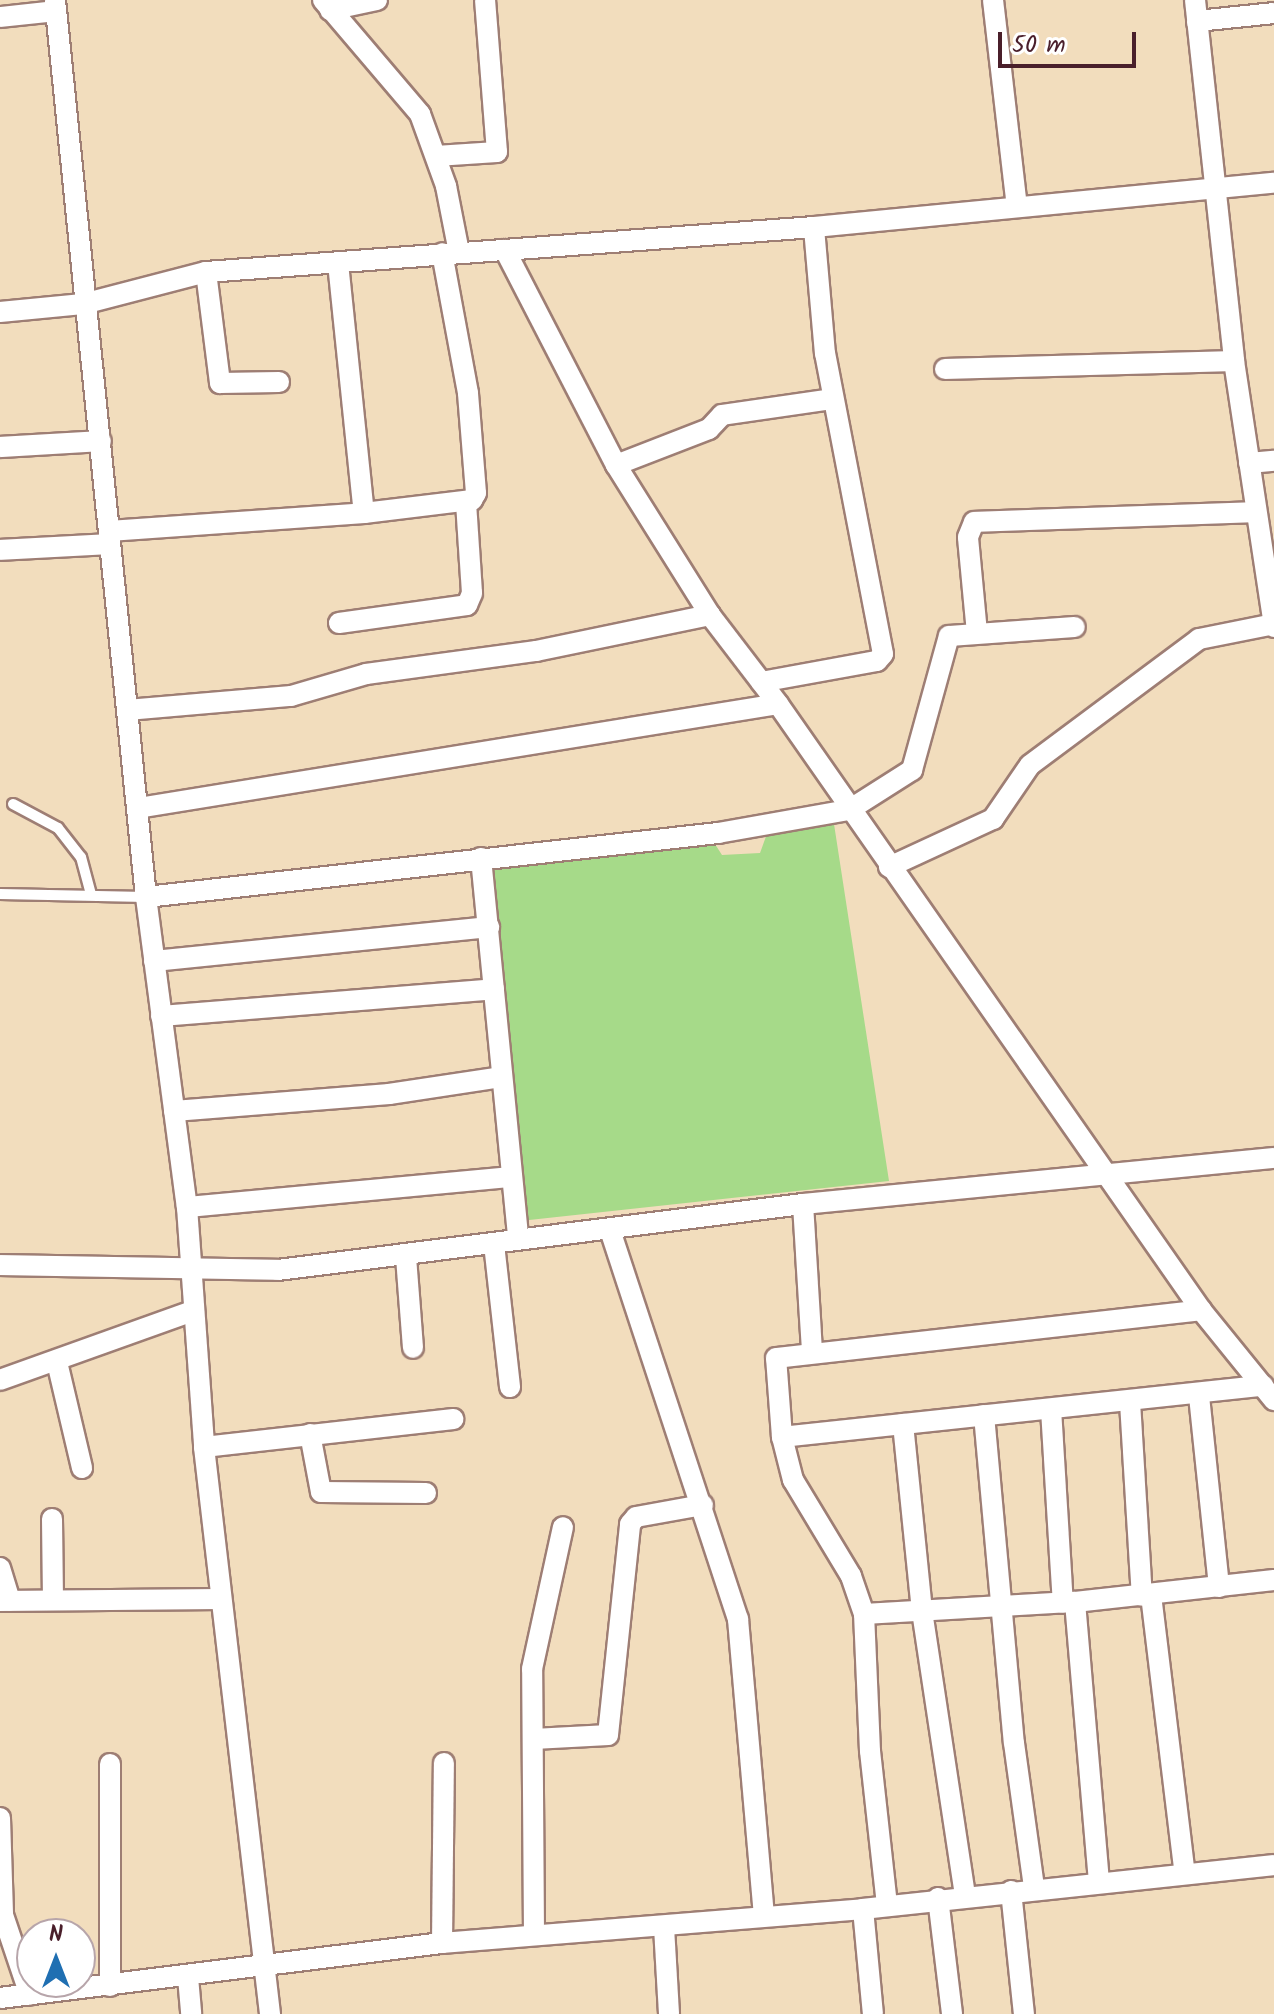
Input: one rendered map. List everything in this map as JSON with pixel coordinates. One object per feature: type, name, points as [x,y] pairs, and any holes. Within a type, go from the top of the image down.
[{"type":"street","points":[[327,5],[377,0]]},
{"type":"street","points":[[436,156],[497,152],[485,0]]},
{"type":"street","points":[[993,0],[1017,206]]},
{"type":"street","points":[[0,17],[55,5],[83,304],[101,441],[146,897],[187,1207],[189,1270],[204,1447],[270,2014]]},
{"type":"street","points":[[0,550],[466,502],[476,493],[473,437],[436,156],[420,114],[327,5]]},
{"type":"street","points":[[889,867],[993,819],[1030,765],[1199,639],[1274,626],[1268,553],[1256,512],[1234,361],[1196,10],[1274,13]]},
{"type":"street","points":[[0,312],[83,304],[206,272],[814,227],[1217,186],[1274,183]]},
{"type":"street","points":[[761,682],[877,661],[883,654],[832,399],[814,227]]},
{"type":"street","points":[[505,250],[616,465],[710,615],[778,704],[849,810],[1110,1176],[1201,1310],[1268,1393]]},
{"type":"street","points":[[338,263],[364,513]]},
{"type":"street","points":[[206,272],[220,383],[279,382]]},
{"type":"street","points":[[945,369],[1234,361]]},
{"type":"street","points":[[616,465],[709,429],[722,415],[832,399]]},
{"type":"street","points":[[0,447],[101,441]]},
{"type":"street","points":[[1249,463],[1274,461]]},
{"type":"street","points":[[339,623],[467,605],[472,593],[466,502]]},
{"type":"street","points":[[977,633],[968,537],[974,522],[1256,512]]},
{"type":"street","points":[[127,710],[291,696],[366,674],[536,651],[710,615]]},
{"type":"street","points":[[146,897],[718,833],[849,810],[909,775],[944,642],[949,636],[1075,627]]},
{"type":"street","points":[[138,808],[778,704]]},
{"type":"street","points":[[481,858],[518,1238]]},
{"type":"street","points":[[154,961],[489,927]]},
{"type":"street","points":[[161,1016],[494,989]]},
{"type":"street","points":[[174,1111],[389,1094],[501,1077]]},
{"type":"street","points":[[0,1265],[278,1270],[406,1257],[518,1238],[610,1230],[803,1204],[1274,1158]]},
{"type":"street","points":[[187,1207],[510,1177]]},
{"type":"street","points":[[803,1204],[812,1352]]},
{"type":"street","points":[[610,1230],[738,1619],[764,1916]]},
{"type":"street","points":[[494,1244],[510,1387]]},
{"type":"street","points":[[406,1257],[413,1348]]},
{"type":"street","points":[[887,1905],[870,1751],[864,1614],[851,1576],[793,1480],[782,1437],[776,1358],[1201,1310]]},
{"type":"street","points":[[0,1380],[193,1311]]},
{"type":"street","points":[[57,1362],[82,1468]]},
{"type":"street","points":[[782,1437],[984,1415],[1268,1393]]},
{"type":"street","points":[[1199,1396],[1219,1587]]},
{"type":"street","points":[[1130,1402],[1146,1595],[1185,1874]]},
{"type":"street","points":[[1051,1409],[1099,1881]]},
{"type":"street","points":[[984,1415],[1001,1607],[1034,1887]]},
{"type":"street","points":[[204,1447],[453,1419]]},
{"type":"street","points":[[903,1424],[922,1611],[965,1896]]},
{"type":"street","points":[[310,1434],[321,1492],[426,1493]]},
{"type":"street","points":[[534,1739],[608,1735],[630,1524],[636,1517],[703,1505]]},
{"type":"street","points":[[52,1519],[53,1597]]},
{"type":"street","points":[[534,1934],[532,1669],[563,1527]]},
{"type":"street","points":[[0,1568],[5,1600],[53,1597],[221,1599]]},
{"type":"street","points":[[864,1614],[1069,1602],[1274,1580]]},
{"type":"street","points":[[442,1943],[444,1763]]},
{"type":"street","points":[[110,1764],[110,1986]]},
{"type":"street","points":[[0,1818],[3,1915],[16,1954]]},
{"type":"street","points":[[96,1988],[442,1943],[863,1909],[1034,1887],[1274,1865]]},
{"type":"street","points":[[1011,1891],[1024,2014]]},
{"type":"street","points":[[938,1898],[952,2014]]},
{"type":"street","points":[[863,1909],[873,2014]]},
{"type":"street","points":[[664,1927],[669,2014]]},
{"type":"street","points":[[188,1977],[191,2014]]},
{"type":"lane","points":[[13,804],[58,828],[81,857],[91,895]]},
{"type":"lane","points":[[0,894],[146,897]]},
{"type":"green space","points":[[834,824],[889,1181],[520,1221],[487,862],[711,838],[722,855],[760,853],[769,828]]}]
